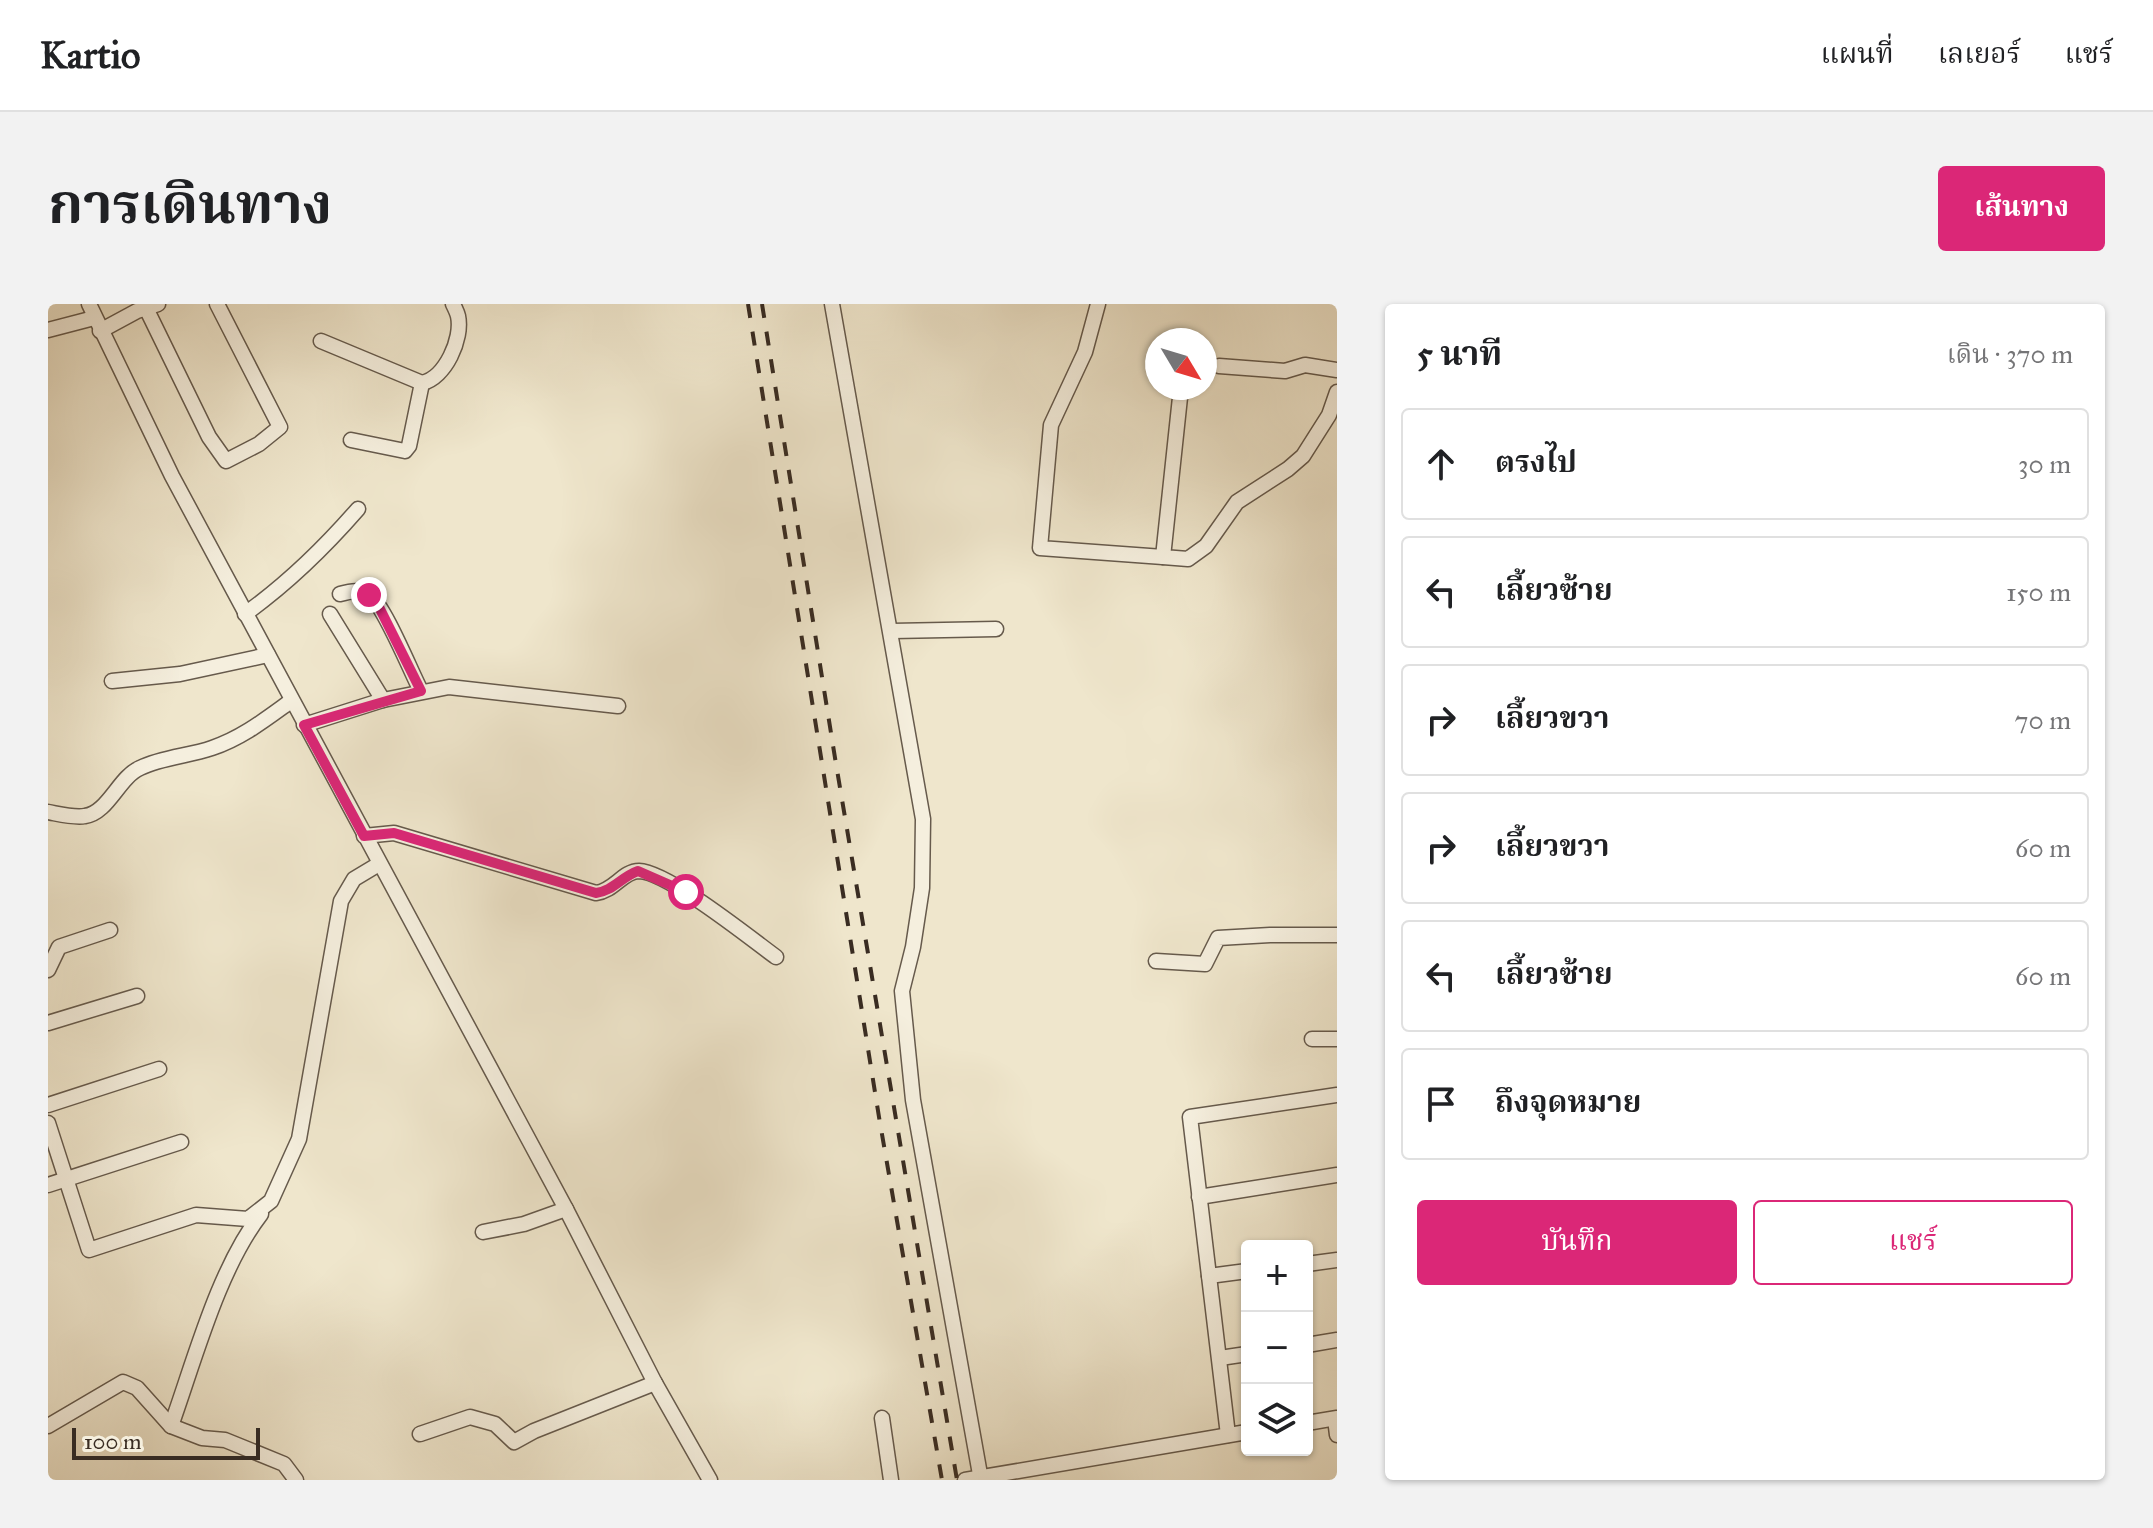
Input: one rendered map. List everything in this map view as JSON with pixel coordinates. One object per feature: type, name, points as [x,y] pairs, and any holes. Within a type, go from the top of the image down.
[{"type":"street","points":[[48,330],[144,307],[209,437],[226,461],[259,444],[280,427],[217,304]]},
{"type":"street","points":[[321,341],[422,383],[430,381],[442,369],[456,344],[459,318],[453,304]]},
{"type":"street","points":[[832,304],[923,819],[922,888],[913,947],[902,991],[913,1100],[976,1479],[1241,1433]]},
{"type":"street","points":[[1098,304],[1085,352],[1051,425],[1040,548],[1188,559],[1206,546],[1237,502],[1303,456],[1329,415],[1337,392]]},
{"type":"street","points":[[94,318],[172,476],[291,701],[566,1209],[655,1383],[710,1480]]},
{"type":"street","points":[[1219,366],[1285,371],[1305,365],[1337,370]]},
{"type":"street","points":[[351,440],[405,451],[409,446],[422,383]]},
{"type":"street","points":[[1163,557],[1180,400]]},
{"type":"street","points":[[245,614],[279,589],[334,537],[358,509]]},
{"type":"street","points":[[340,594],[362,591],[376,601],[421,691]]},
{"type":"street","points":[[330,614],[383,700]]},
{"type":"street","points":[[892,631],[996,629]]},
{"type":"street","points":[[112,681],[193,672],[268,655]]},
{"type":"street","points":[[304,725],[421,691],[465,687],[618,706]]},
{"type":"street","points":[[48,812],[86,816],[100,808],[138,768],[211,749],[233,740],[291,701]]},
{"type":"street","points":[[364,836],[394,833],[596,893],[606,892],[627,875],[638,871],[649,874],[686,892],[776,957]]},
{"type":"street","points":[[171,1426],[210,1314],[246,1233],[271,1201],[299,1139],[341,901],[354,879],[379,864]]},
{"type":"street","points":[[48,970],[59,947],[110,930]]},
{"type":"street","points":[[1156,961],[1205,964],[1218,938],[1337,935]]},
{"type":"street","points":[[48,1023],[137,996]]},
{"type":"street","points":[[1312,1039],[1337,1039]]},
{"type":"street","points":[[48,1105],[159,1069]]},
{"type":"street","points":[[1228,1435],[1190,1117],[1337,1095]]},
{"type":"street","points":[[48,1123],[89,1250],[196,1215],[248,1219],[271,1201]]},
{"type":"street","points":[[48,1185],[181,1142]]},
{"type":"street","points":[[1199,1197],[1337,1175]]},
{"type":"street","points":[[483,1232],[524,1224],[566,1209]]},
{"type":"street","points":[[1313,1263],[1337,1260]]},
{"type":"street","points":[[1209,1276],[1241,1272]]},
{"type":"street","points":[[1313,1344],[1337,1340]]},
{"type":"street","points":[[1220,1358],[1241,1355]]},
{"type":"street","points":[[48,1426],[123,1382],[137,1388],[171,1426],[202,1438],[225,1440],[284,1464],[296,1480]]},
{"type":"street","points":[[420,1434],[470,1417],[495,1424],[514,1442],[534,1431],[655,1383]]},
{"type":"street","points":[[882,1418],[891,1480]]},
{"type":"street","points":[[1313,1422],[1336,1419],[1337,1435]]},
{"type":"railway","points":[[748,304],[879,1117],[942,1480]]},
{"type":"railway","points":[[762,304],[957,1480]]},
{"type":"route","points":[[369,595],[376,601],[421,691],[304,725],[364,836],[394,833],[596,893],[606,892],[627,875],[638,871],[686,892]]}]
